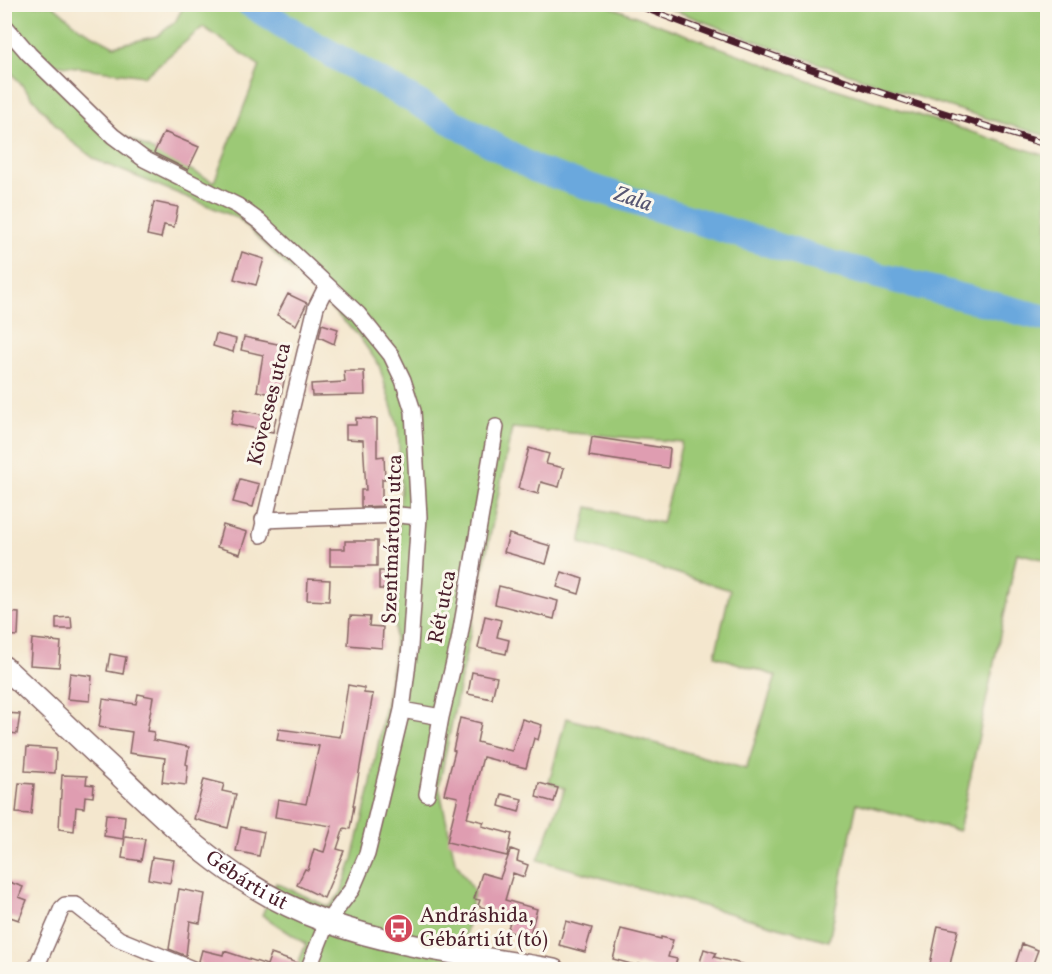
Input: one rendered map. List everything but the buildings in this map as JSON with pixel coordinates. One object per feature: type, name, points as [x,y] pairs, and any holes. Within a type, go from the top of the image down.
[{"type":"main road","name":"Gébárti út","points":[[4,667],[163,818],[211,859],[269,896],[327,922],[401,942],[554,969]]},
{"type":"street","name":"Szentmártoni utca","points":[[4,25],[29,54],[113,136],[144,159],[238,206],[260,222],[358,314],[391,355],[403,380],[413,411],[419,517],[410,647],[402,710],[367,854],[352,889],[327,922],[308,969]]},
{"type":"street","name":"Kövecses utca","points":[[327,285],[316,307],[262,527],[399,515],[419,517]]},
{"type":"street","name":"Rét utca","points":[[427,794],[441,717],[459,641],[496,427]]},
{"type":"street","points":[[402,710],[441,717]]},
{"type":"street","points":[[33,969],[38,963],[62,908],[70,904],[75,905],[103,928],[128,944],[195,969]]},
{"type":"green space","points":[[5,5],[53,5],[80,28],[114,46],[157,36],[175,22],[182,9],[181,5],[606,5],[808,80],[1047,156],[1047,560],[1017,553],[959,831],[857,803],[829,941],[538,860],[565,788],[549,783],[566,718],[746,769],[776,676],[715,656],[730,590],[580,543],[588,507],[662,523],[682,442],[512,428],[439,786],[455,861],[474,891],[459,969],[296,969],[306,944],[262,915],[276,883],[329,907],[341,893],[353,859],[370,788],[394,658],[401,484],[398,428],[379,365],[358,335],[238,218],[96,160],[67,138],[9,70],[5,89]],"holes":[[[203,27],[260,66],[214,182],[115,131],[45,63],[145,76]]]},
{"type":"green space","points":[[660,5],[1047,5],[1047,136],[852,75]]},
{"type":"waterway","name":"Zala","points":[[250,4],[303,38],[537,170],[833,264],[1048,319]]},
{"type":"railway","points":[[635,4],[840,79],[1048,145]]},
{"type":"place","name":"Andráshida, Gébárti út (tó)","points":[[399,928]]}]
